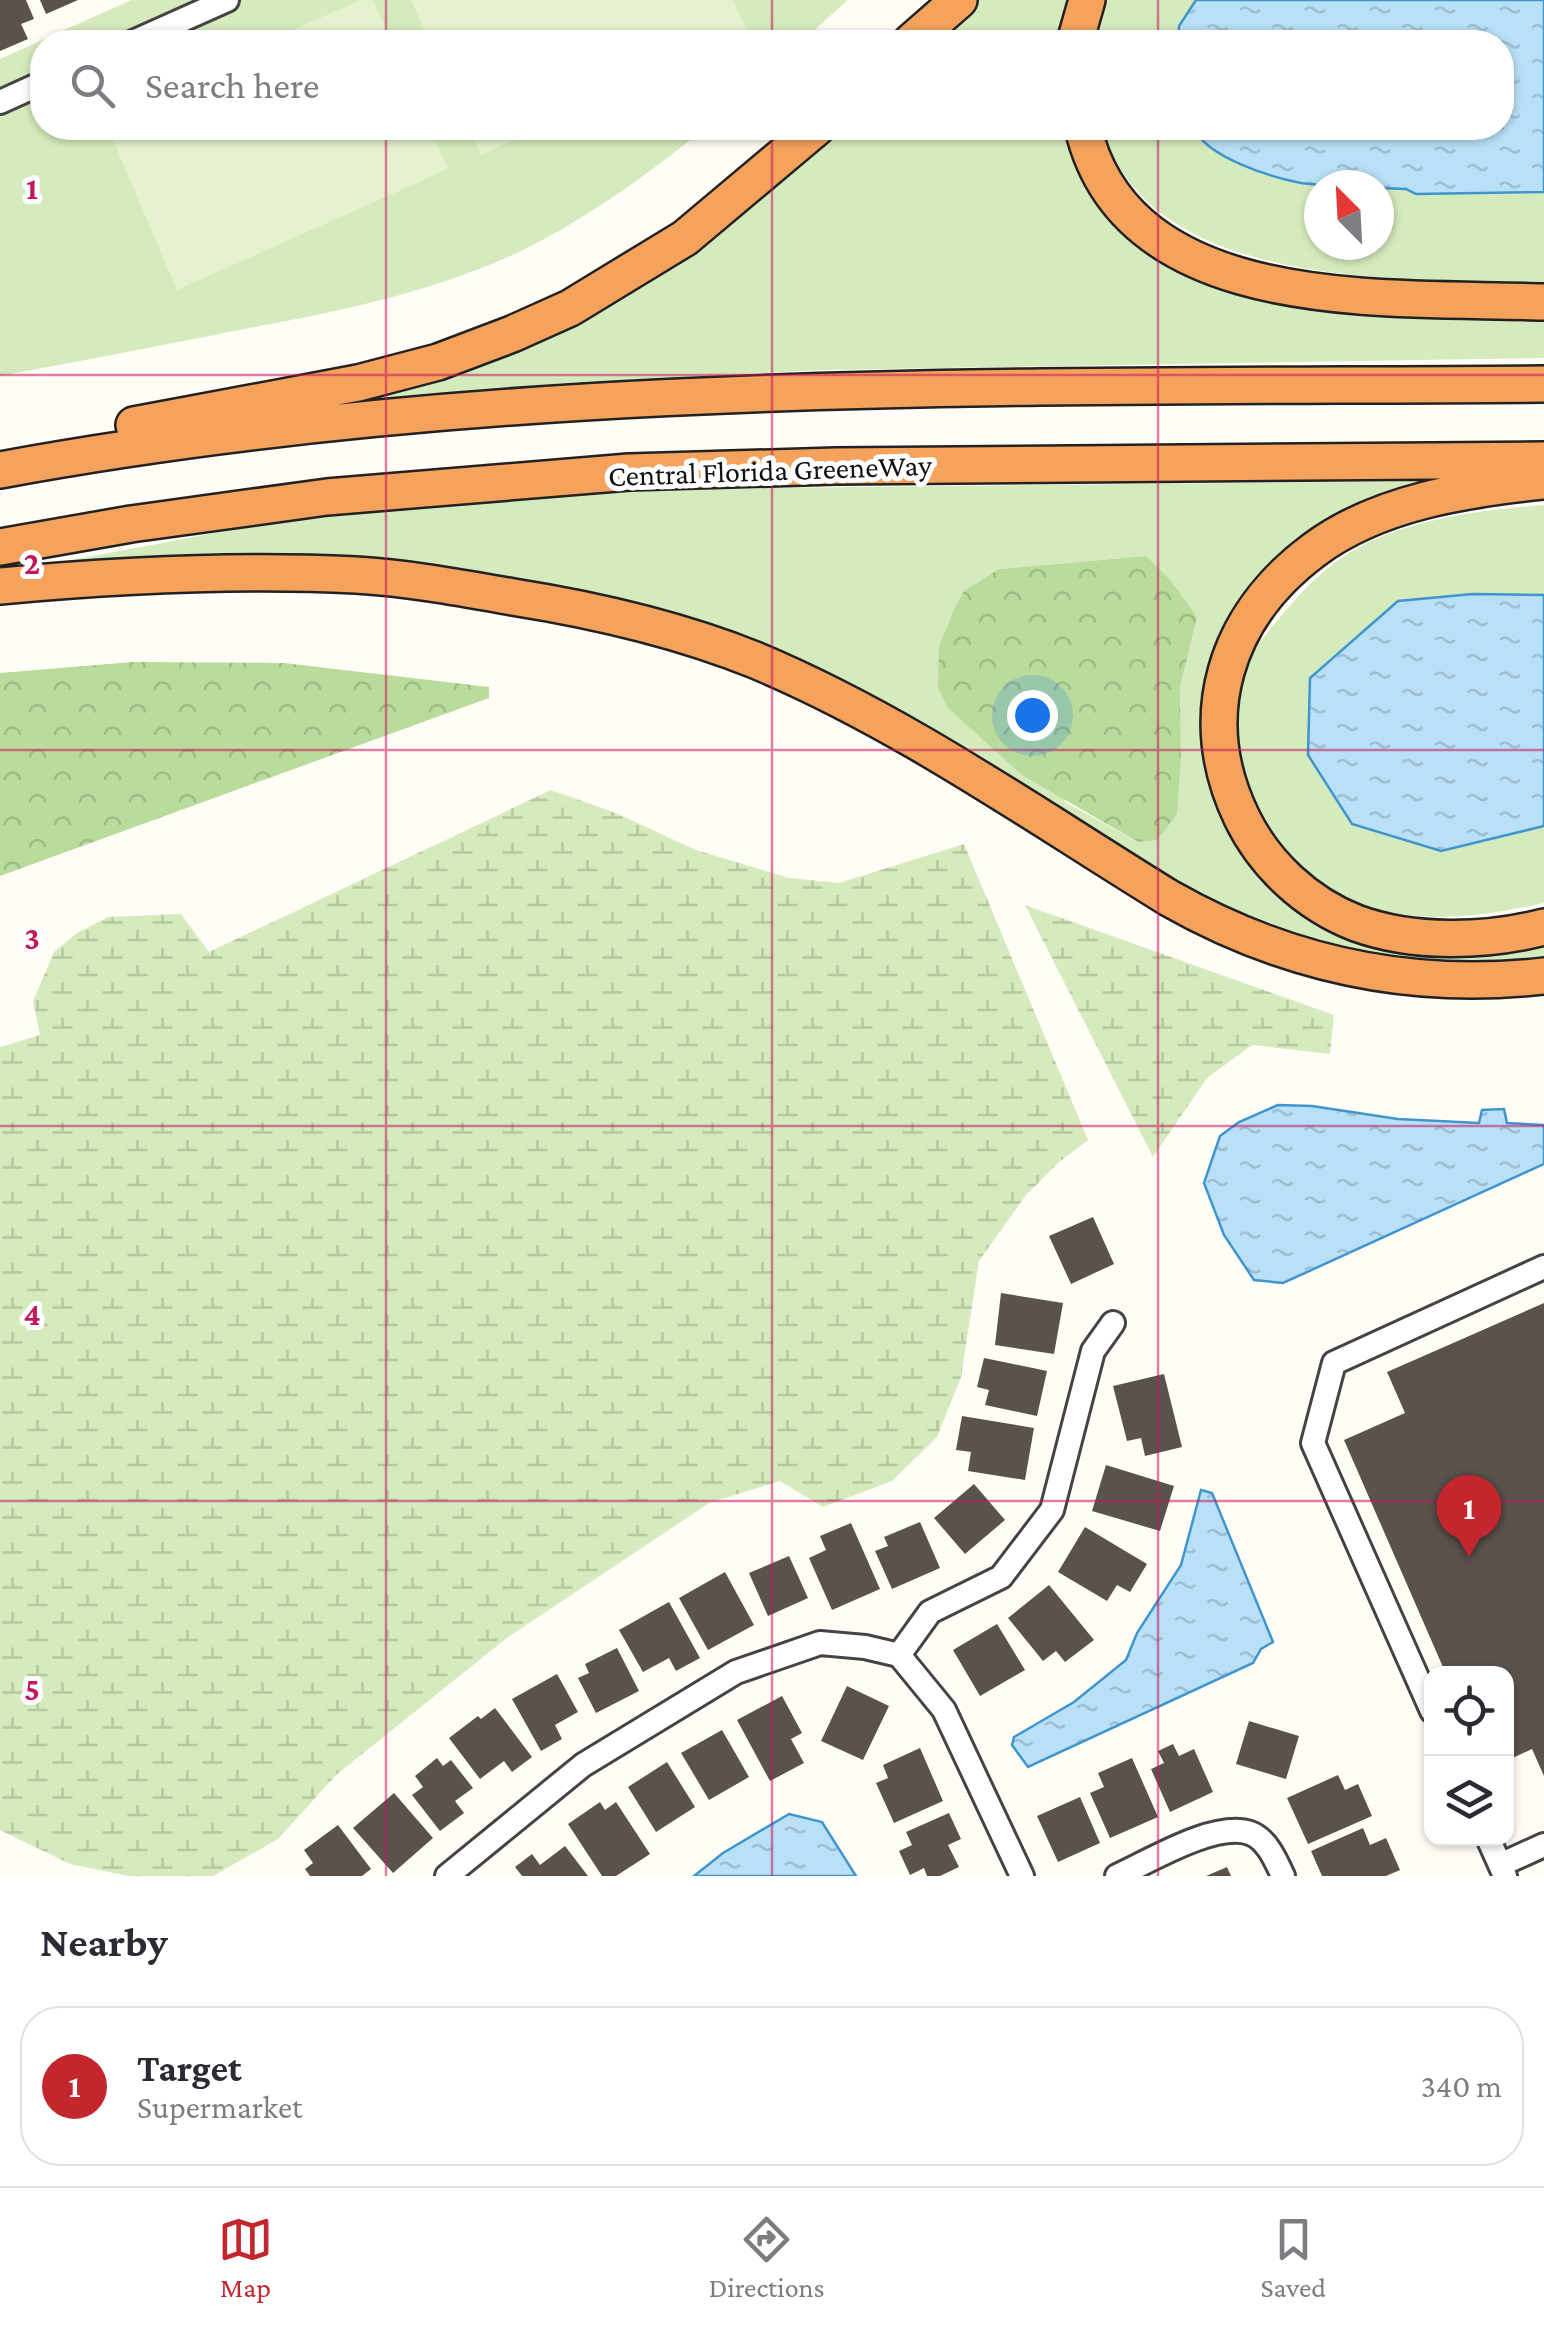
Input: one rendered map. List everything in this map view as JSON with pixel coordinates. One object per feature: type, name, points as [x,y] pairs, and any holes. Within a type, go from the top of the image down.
[{"type":"highway","points":[[925,30],[958,0]]},
{"type":"highway","points":[[1079,30],[1087,0]]},
{"type":"highway","points":[[0,453],[268,398],[358,384],[438,362],[512,334],[570,308],[685,238],[802,140]]},
{"type":"highway","points":[[1088,140],[1104,178],[1124,208],[1160,240],[1222,270],[1273,286],[1314,293],[1544,302]]},
{"type":"highway","points":[[0,470],[120,449],[319,424],[626,398],[834,390],[1544,384]]},
{"type":"highway","name":"Central Florida GreeneWay","points":[[0,547],[150,521],[327,497],[629,472],[836,466],[1544,460]]},
{"type":"highway","points":[[1544,480],[1451,494],[1400,508],[1352,527],[1315,549],[1258,604],[1237,639],[1218,712],[1218,752],[1230,793],[1252,838],[1274,867],[1310,899],[1356,922],[1408,936],[1499,935],[1544,927]]},
{"type":"highway","points":[[0,586],[176,574],[360,575],[565,605],[653,626],[754,660],[846,703],[1168,898],[1217,925],[1271,947],[1309,960],[1415,980],[1490,982],[1544,976]]},
{"type":"street","points":[[160,30],[227,0]]},
{"type":"street","points":[[0,102],[30,88]]},
{"type":"street","points":[[1424,1693],[1312,1443],[1334,1363],[1544,1268]]},
{"type":"street","points":[[898,1655],[930,1612],[1000,1577],[1052,1510],[1093,1351],[1114,1322]]},
{"type":"street","points":[[448,1876],[583,1765],[736,1672],[820,1643],[865,1646],[898,1655],[944,1710],[1022,1876]]},
{"type":"street","points":[[1116,1876],[1222,1830],[1252,1834],[1273,1854],[1283,1876]]},
{"type":"street","points":[[1492,1846],[1502,1870],[1544,1845]]},
{"type":"green space","points":[[131,0],[848,0],[814,30],[64,30]]},
{"type":"green space","points":[[361,0],[373,0],[387,30],[292,30]]},
{"type":"green space","points":[[411,0],[733,0],[747,30],[425,30]]},
{"type":"green space","points":[[969,0],[1070,0],[1064,30],[935,30]]},
{"type":"green space","points":[[1108,0],[1196,0],[1179,30],[1099,30]]},
{"type":"green space","points":[[30,45],[30,140],[689,140],[595,209],[523,250],[454,278],[312,316],[0,376],[0,59]]},
{"type":"green space","points":[[113,140],[435,140],[448,169],[177,290]]},
{"type":"green space","points":[[474,140],[515,140],[481,155]]},
{"type":"green space","points":[[809,140],[1076,140],[1177,267],[1544,317],[1544,358],[823,370],[563,383],[300,407],[502,347]]},
{"type":"green space","points":[[1108,140],[1199,140],[1304,183],[1304,260],[1394,260],[1394,189],[1416,194],[1544,192],[1544,284],[1357,276],[1290,266],[1227,248],[1172,221],[1129,182]]},
{"type":"green space","points":[[1422,481],[1423,487],[1334,520],[1204,706],[1306,912],[1544,943],[1544,963],[1446,970],[1289,942],[629,610],[66,572],[61,562],[247,527],[329,517],[663,489]],"holes":[[[1146,556],[1197,617],[1180,688],[1181,755],[1138,842],[1065,802],[998,569]]]},
{"type":"green space","points":[[1544,505],[1544,595],[1473,594],[1398,601],[1310,678],[1308,755],[1352,824],[1441,851],[1544,826],[1544,903],[1480,915],[1437,917],[1372,908],[1337,894],[1305,872],[1279,845],[1258,813],[1244,778],[1237,741],[1237,703],[1251,655],[1314,580],[1367,543],[1431,521]]},
{"type":"green space","points":[[1146,556],[1171,581],[1197,617],[1180,688],[1177,814],[1157,840],[1138,842],[1022,775],[948,708],[938,688],[939,647],[964,591],[999,569]]},
{"type":"green space","points":[[132,662],[284,663],[489,687],[489,698],[0,876],[0,673]]},
{"type":"green space","points":[[551,790],[616,813],[696,850],[789,878],[839,883],[964,844],[1088,1140],[1026,1195],[979,1261],[961,1377],[937,1437],[892,1481],[823,1507],[780,1481],[709,1503],[508,1637],[336,1775],[278,1839],[213,1876],[128,1876],[70,1864],[0,1830],[0,1047],[40,1035],[33,1001],[54,952],[77,933],[108,917],[181,914],[209,952]]},
{"type":"green space","points":[[1025,905],[1334,1015],[1330,1054],[1252,1045],[1207,1078],[1153,1157]]},
{"type":"water","points":[[1196,0],[1544,0],[1544,192],[1416,194],[1394,189],[1394,170],[1304,170],[1301,183],[1240,164],[1203,140],[1514,140],[1514,30],[1179,30]]},
{"type":"water","points":[[1473,594],[1544,595],[1544,826],[1441,851],[1352,824],[1308,755],[1310,678],[1398,601]]},
{"type":"water","points":[[1278,1105],[1398,1119],[1479,1123],[1482,1110],[1504,1109],[1507,1123],[1544,1125],[1544,1164],[1283,1283],[1254,1280],[1224,1235],[1204,1183],[1220,1136],[1239,1122]]},
{"type":"water","points":[[1201,1490],[1212,1493],[1273,1642],[1261,1649],[1253,1663],[1028,1767],[1012,1745],[1014,1737],[1074,1702],[1126,1660],[1137,1633],[1181,1565]]},
{"type":"water","points":[[789,1814],[822,1822],[856,1876],[694,1876],[723,1853]]},
{"type":"building","points":[[0,0],[26,0],[34,19],[21,24],[28,39],[0,51]]},
{"type":"building","points":[[40,0],[78,0],[46,14]]},
{"type":"building","points":[[1093,1217],[1114,1264],[1071,1284],[1049,1236]]},
{"type":"building","points":[[1001,1293],[1063,1303],[1054,1354],[995,1345]]},
{"type":"building","points":[[1544,1303],[1544,1776],[1532,1749],[1514,1757],[1514,1666],[1443,1666],[1344,1440],[1405,1413],[1387,1372]]},
{"type":"building","points":[[984,1358],[1047,1371],[1037,1416],[985,1405],[989,1390],[977,1387]]},
{"type":"building","points":[[1164,1374],[1182,1447],[1145,1456],[1141,1438],[1127,1441],[1113,1386]]},
{"type":"building","points":[[962,1416],[1034,1428],[1025,1480],[968,1471],[971,1452],[956,1450]]},
{"type":"building","points":[[1106,1465],[1174,1486],[1160,1531],[1092,1511]]},
{"type":"building","points":[[974,1484],[1005,1520],[965,1554],[934,1518]]},
{"type":"building","points":[[920,1522],[940,1568],[892,1589],[875,1551],[888,1546],[884,1537]]},
{"type":"building","points":[[851,1523],[880,1589],[832,1610],[809,1558],[826,1550],[820,1536]]},
{"type":"building","points":[[1085,1527],[1147,1564],[1130,1592],[1117,1585],[1107,1601],[1058,1572]]},
{"type":"building","points":[[789,1556],[808,1598],[768,1616],[749,1573]]},
{"type":"building","points":[[725,1572],[754,1625],[708,1650],[679,1598]]},
{"type":"building","points":[[1049,1585],[1094,1640],[1065,1662],[1056,1651],[1043,1661],[1008,1618]]},
{"type":"building","points":[[669,1602],[700,1658],[676,1671],[669,1658],[643,1672],[619,1630]]},
{"type":"building","points":[[997,1624],[1025,1670],[980,1696],[953,1650]]},
{"type":"building","points":[[617,1648],[639,1691],[596,1713],[578,1678],[589,1673],[585,1664]]},
{"type":"building","points":[[557,1674],[578,1712],[555,1725],[562,1739],[541,1751],[512,1699]]},
{"type":"building","points":[[847,1686],[889,1706],[863,1760],[821,1741]]},
{"type":"building","points":[[782,1696],[802,1733],[791,1739],[804,1763],[770,1781],[737,1720]]},
{"type":"building","points":[[495,1708],[532,1757],[512,1772],[504,1761],[480,1779],[449,1738]]},
{"type":"building","points":[[1249,1721],[1299,1736],[1286,1779],[1236,1764]]},
{"type":"building","points":[[722,1730],[749,1777],[709,1800],[681,1753]]},
{"type":"building","points":[[1173,1744],[1179,1756],[1194,1749],[1213,1792],[1170,1812],[1151,1769],[1164,1763],[1158,1751]]},
{"type":"building","points":[[920,1748],[943,1801],[894,1823],[876,1783],[888,1778],[883,1765]]},
{"type":"building","points":[[437,1758],[443,1766],[451,1760],[473,1788],[455,1801],[464,1813],[440,1831],[412,1795],[423,1787],[415,1776]]},
{"type":"building","points":[[1132,1758],[1158,1817],[1110,1838],[1090,1793],[1104,1787],[1098,1773]]},
{"type":"building","points":[[667,1762],[695,1807],[656,1832],[628,1787]]},
{"type":"building","points":[[1338,1775],[1345,1790],[1358,1784],[1372,1816],[1308,1844],[1287,1798]]},
{"type":"building","points":[[394,1793],[433,1838],[393,1873],[353,1828]]},
{"type":"building","points":[[1080,1797],[1100,1843],[1058,1862],[1037,1816]]},
{"type":"building","points":[[600,1802],[605,1810],[616,1802],[650,1854],[616,1876],[602,1876],[568,1824]]},
{"type":"building","points":[[949,1813],[961,1839],[948,1845],[959,1867],[940,1876],[927,1876],[924,1868],[910,1875],[899,1851],[912,1845],[906,1832]]},
{"type":"building","points":[[338,1825],[371,1869],[362,1876],[310,1876],[305,1869],[313,1863],[304,1850]]},
{"type":"building","points":[[1363,1828],[1370,1845],[1386,1838],[1400,1870],[1386,1876],[1322,1876],[1311,1851]]},
{"type":"building","points":[[565,1846],[588,1876],[522,1876],[515,1867],[532,1854],[540,1865]]},
{"type":"building","points":[[1227,1867],[1231,1876],[1206,1876]]},
{"type":"place","name":"Target","points":[[1469,1557]]}]
